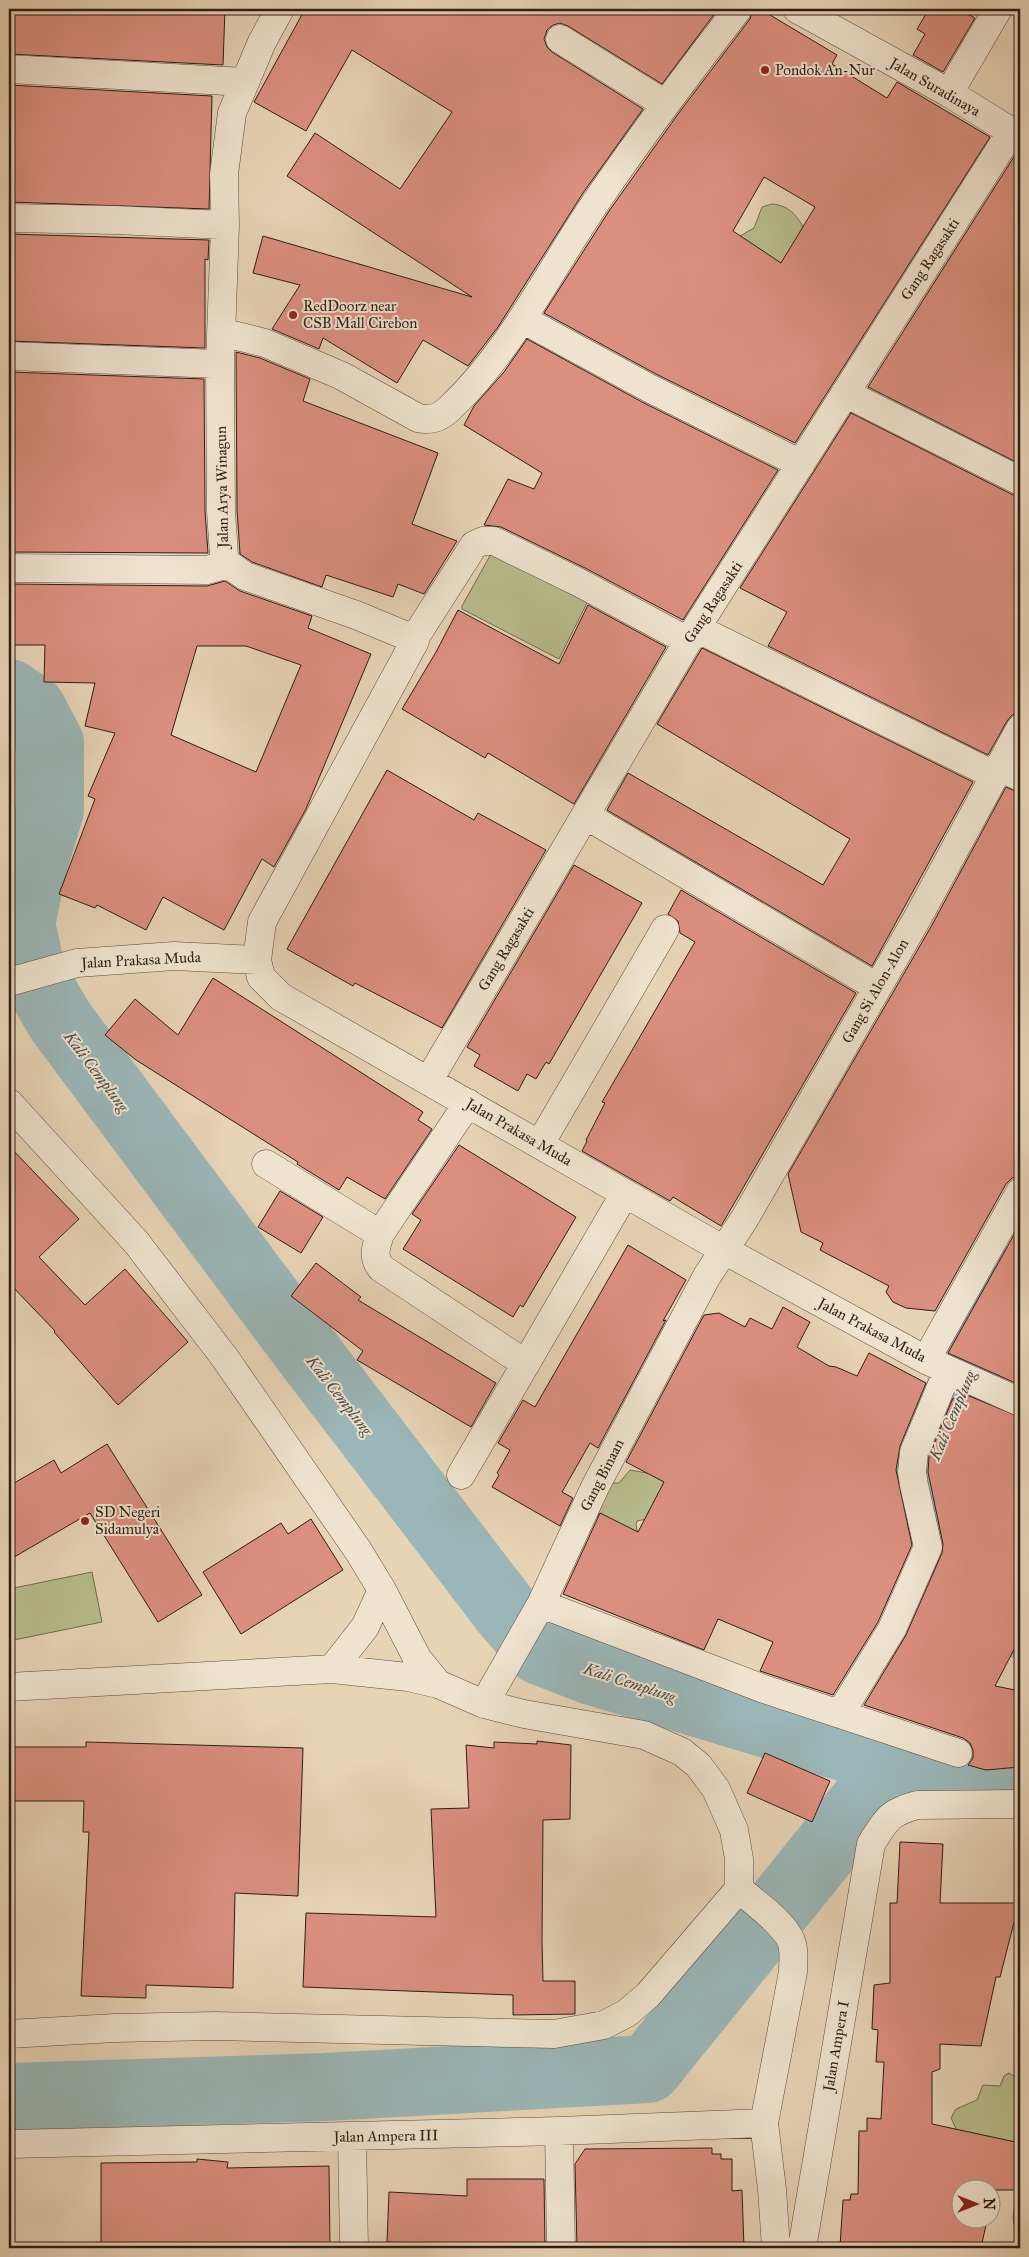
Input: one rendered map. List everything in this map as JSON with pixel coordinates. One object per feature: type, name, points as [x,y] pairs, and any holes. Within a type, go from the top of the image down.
[{"type":"street","name":"Jalan Arya Winagun","points":[[280,9],[262,42],[232,113],[224,174],[225,225],[220,364],[221,511],[224,556],[228,564],[245,576],[356,615],[414,639]]},
{"type":"street","points":[[221,332],[265,343],[342,376],[418,418],[429,421],[448,409],[486,369],[522,319],[596,202],[665,104],[738,9]]},
{"type":"street","name":"Jalan Suradinaya","points":[[797,9],[949,94],[1016,135]]},
{"type":"street","points":[[949,94],[998,9]]},
{"type":"street","points":[[560,39],[665,104]]},
{"type":"street","points":[[9,70],[245,82]]},
{"type":"street","name":"Gang Ragasakti","points":[[429,1080],[692,634],[802,464],[845,393],[1016,135]]},
{"type":"street","points":[[9,218],[225,225]]},
{"type":"street","points":[[522,319],[649,388],[802,464]]},
{"type":"street","points":[[9,356],[220,364]]},
{"type":"street","points":[[845,393],[1020,481]]},
{"type":"street","points":[[257,960],[262,922],[414,639],[474,545],[483,541],[494,541],[692,634],[1005,773]]},
{"type":"street","points":[[9,568],[207,570],[228,564]]},
{"type":"street","name":"Gang Si Alon-Alon","points":[[724,1250],[745,1218],[877,986],[1005,773],[1020,729]]},
{"type":"street","points":[[585,815],[877,986]]},
{"type":"street","points":[[540,1144],[665,929]]},
{"type":"street","name":"Jalan Prakasa Muda","points":[[9,982],[77,963],[174,956],[257,960],[262,977],[281,997],[724,1250],[943,1368],[1012,1398]]},
{"type":"street","points":[[9,1103],[136,1242],[225,1358],[382,1590],[417,1658],[438,1684]]},
{"type":"street","points":[[468,1103],[380,1234],[375,1250],[375,1261],[381,1268],[526,1364]]},
{"type":"street","points":[[266,1164],[380,1234]]},
{"type":"street","points":[[840,1714],[892,1629],[928,1547],[912,1472],[914,1452],[943,1368],[1020,1192]]},
{"type":"street","points":[[461,1475],[625,1193]]},
{"type":"street","name":"Gang Binaan","points":[[484,1704],[536,1612],[595,1487],[707,1276],[724,1250]]},
{"type":"street","points":[[332,1669],[365,1627],[382,1590]]},
{"type":"street","points":[[536,1612],[958,1753]]},
{"type":"street","points":[[9,1687],[332,1669],[408,1677],[438,1684],[484,1704],[524,1714],[644,1735],[682,1752],[698,1764],[716,1789],[734,1830],[748,1896],[786,1931],[792,1942],[793,1972],[764,2123],[772,2189],[776,2248]]},
{"type":"street","name":"Jalan Ampera I","points":[[802,2248],[870,1844],[887,1817],[902,1809],[916,1805],[1020,1804]]},
{"type":"street","points":[[9,2034],[115,2028],[215,2026],[554,2034],[604,2025],[627,2013],[648,1995],[748,1896]]},
{"type":"street","name":"Jalan Ampera III","points":[[9,2144],[560,2132],[764,2123]]},
{"type":"street","points":[[560,2132],[561,2248]]},
{"type":"street","points":[[352,2137],[354,2248]]},
{"type":"green space","points":[[772,204],[790,210],[808,235],[803,258],[775,264],[740,236],[754,228],[762,207]]},
{"type":"green space","points":[[492,552],[590,597],[559,659],[462,609]]},
{"type":"green space","points":[[679,1459],[647,1519],[637,1521],[639,1541],[598,1519],[598,1508],[610,1483],[619,1483],[630,1470],[647,1473]]},
{"type":"green space","points":[[92,1572],[102,1622],[9,1641],[9,1589]]},
{"type":"green space","points":[[1009,2073],[1014,2076],[1020,2088],[1020,2233],[1016,2228],[1013,2218],[1016,2190],[958,2133],[951,2118],[956,2109],[977,2100],[983,2085],[1000,2086],[1004,2076]]},
{"type":"building","points":[[9,9],[225,9],[223,65],[9,54]]},
{"type":"building","points":[[305,9],[718,9],[662,84],[568,26],[560,23],[553,25],[547,30],[544,39],[547,47],[552,52],[643,109],[583,193],[498,327],[468,366],[423,340],[397,383],[323,338],[319,349],[272,329],[300,285],[253,273],[263,236],[472,297],[287,176],[315,133],[400,189],[452,112],[352,50],[306,131],[254,102]]},
{"type":"building","points":[[753,9],[760,9],[837,55],[832,64],[887,98],[897,82],[990,137],[795,443],[656,374],[544,313],[609,211],[678,114],[750,19]],"holes":[[[764,177],[815,207],[781,263],[733,231]]]},
{"type":"building","points":[[929,9],[959,9],[975,18],[943,72],[913,55],[925,34],[917,29]]},
{"type":"building","points":[[9,85],[212,96],[209,209],[9,202]]},
{"type":"building","points":[[1017,152],[1020,155],[1020,464],[868,387]]},
{"type":"building","points":[[9,234],[209,240],[208,260],[205,259],[205,348],[9,341]]},
{"type":"building","points":[[527,339],[642,402],[778,470],[683,620],[587,569],[501,527],[484,525],[508,479],[534,489],[542,473],[464,425],[474,406],[504,372]]},
{"type":"building","points":[[236,352],[260,358],[310,379],[303,401],[438,453],[412,524],[457,541],[424,594],[398,584],[393,597],[326,575],[322,587],[252,562],[240,554],[237,510]]},
{"type":"building","points":[[9,372],[204,379],[205,511],[208,553],[9,552]]},
{"type":"building","points":[[851,413],[1020,497],[1020,713],[1012,715],[1007,721],[988,755],[768,646],[787,612],[740,588]]},
{"type":"building","points":[[225,581],[240,591],[312,616],[308,628],[371,654],[306,809],[274,867],[262,859],[224,930],[163,897],[146,930],[97,905],[95,908],[59,894],[95,799],[88,796],[115,733],[85,726],[95,683],[44,682],[45,645],[9,645],[9,584],[207,586]],"holes":[[[197,646],[246,646],[301,665],[256,772],[171,735]]]},
{"type":"building","points":[[588,605],[666,647],[574,804],[488,753],[485,758],[402,709],[436,652],[458,610],[559,664]]},
{"type":"building","points":[[702,648],[973,782],[872,966],[607,810],[628,773],[823,885],[850,839],[657,724]]},
{"type":"building","points":[[387,770],[474,820],[478,813],[546,850],[442,1028],[355,983],[353,986],[287,949]]},
{"type":"building","points":[[1006,787],[1020,793],[1020,1176],[1012,1178],[1006,1184],[935,1311],[906,1308],[893,1302],[886,1292],[889,1286],[820,1250],[823,1243],[801,1232],[788,1174],[932,925]]},
{"type":"building","points":[[574,865],[642,903],[549,1064],[546,1062],[536,1079],[527,1074],[518,1091],[474,1066],[480,1055],[467,1047]]},
{"type":"building","points":[[681,890],[856,993],[721,1226],[673,1197],[670,1201],[582,1151],[605,1103],[602,1102],[695,942],[680,933],[678,921],[668,914]]},
{"type":"building","points":[[213,978],[423,1112],[418,1120],[432,1129],[385,1199],[347,1177],[339,1190],[136,1060],[105,1035],[135,999],[178,1035]]},
{"type":"building","points":[[459,1145],[576,1217],[523,1307],[520,1305],[513,1317],[403,1249],[421,1220],[412,1214]]},
{"type":"building","points":[[9,1146],[79,1219],[39,1257],[85,1305],[125,1269],[188,1342],[118,1405],[55,1331],[9,1285]]},
{"type":"building","points":[[280,1191],[323,1217],[301,1253],[258,1227]]},
{"type":"building","points":[[1020,1224],[1020,1385],[948,1353]]},
{"type":"building","points":[[628,1245],[686,1280],[598,1448],[590,1443],[562,1492],[573,1498],[560,1526],[492,1487],[499,1475],[497,1473],[510,1450],[498,1443],[523,1400],[535,1407]]},
{"type":"building","points":[[316,1263],[361,1297],[358,1300],[496,1383],[471,1427],[357,1360],[363,1351],[291,1296]]},
{"type":"building","points":[[783,1307],[810,1322],[797,1347],[829,1366],[857,1376],[869,1353],[926,1383],[900,1446],[896,1470],[912,1545],[878,1622],[833,1695],[760,1671],[773,1642],[718,1619],[704,1650],[563,1594],[600,1513],[638,1532],[664,1482],[626,1462],[704,1315],[719,1313],[745,1327],[750,1318],[772,1329]]},
{"type":"building","points":[[957,1391],[1020,1417],[1020,1638],[995,1686],[1020,1691],[1020,1767],[986,1770],[968,1765],[973,1758],[973,1750],[970,1743],[963,1738],[864,1705],[906,1635],[942,1553],[943,1544],[928,1472],[929,1456],[953,1398],[968,1406]]},
{"type":"building","points":[[107,1444],[202,1595],[158,1622],[90,1513],[9,1560],[9,1486],[54,1460],[61,1473]]},
{"type":"building","points":[[311,1519],[343,1570],[241,1634],[203,1572],[281,1523],[288,1534]]},
{"type":"building","points":[[537,1741],[571,1745],[570,1819],[543,1820],[542,1941],[543,1981],[575,1981],[575,2014],[513,2015],[513,1995],[303,1987],[306,1913],[436,1917],[431,1809],[469,1808],[466,1745],[494,1748],[494,1742],[537,1744]]},
{"type":"building","points":[[86,1742],[303,1748],[298,1896],[235,1893],[233,1988],[146,1985],[146,1998],[81,1996],[89,1832],[83,1832],[84,1801],[9,1801],[9,1747],[86,1747]]},
{"type":"building","points":[[765,1753],[830,1781],[812,1822],[747,1793]]},
{"type":"building","points":[[900,1842],[943,1844],[940,1903],[1019,1903],[1000,1977],[996,1977],[981,2046],[940,2044],[940,2069],[932,2072],[932,2124],[1020,2143],[1020,2190],[1002,2190],[1002,2180],[952,2180],[952,2230],[985,2230],[981,2248],[842,2248],[843,2246],[840,2246],[843,2200],[850,2200],[851,2194],[858,2194],[859,2131],[867,2131],[867,2118],[881,2119],[884,2062],[876,2062],[878,2030],[872,2029],[874,1985],[890,1983],[890,1903],[897,1903]]},
{"type":"building","points":[[712,2148],[712,2154],[721,2154],[721,2159],[732,2159],[732,2191],[742,2190],[744,2248],[577,2248],[575,2164],[585,2149]]},
{"type":"building","points":[[197,2159],[228,2162],[227,2168],[329,2166],[330,2248],[101,2248],[101,2163],[197,2162]]},
{"type":"building","points":[[467,2179],[544,2179],[545,2248],[467,2248],[467,2246],[387,2242],[389,2192],[467,2196]]},
{"type":"waterway","name":"Kali Cemplung","points":[[9,693],[32,709],[50,743],[50,810],[34,862],[21,924],[32,973],[61,1022],[308,1353],[507,1613],[540,1651],[592,1671],[939,1776],[1020,1777]]},
{"type":"waterway","name":"Kali Cemplung","points":[[1020,1278],[960,1390],[930,1467],[942,1520],[966,1570],[1020,1625]]},
{"type":"waterway","points":[[9,2097],[325,2087],[648,2069],[895,1763]]},
{"type":"place","name":"Pondok An-Nur","points":[[765,70]]},
{"type":"place","name":"RedDoorz near CSB Mall Cirebon","points":[[293,315]]},
{"type":"place","name":"SD Negeri Sidamulya","points":[[85,1521]]}]
